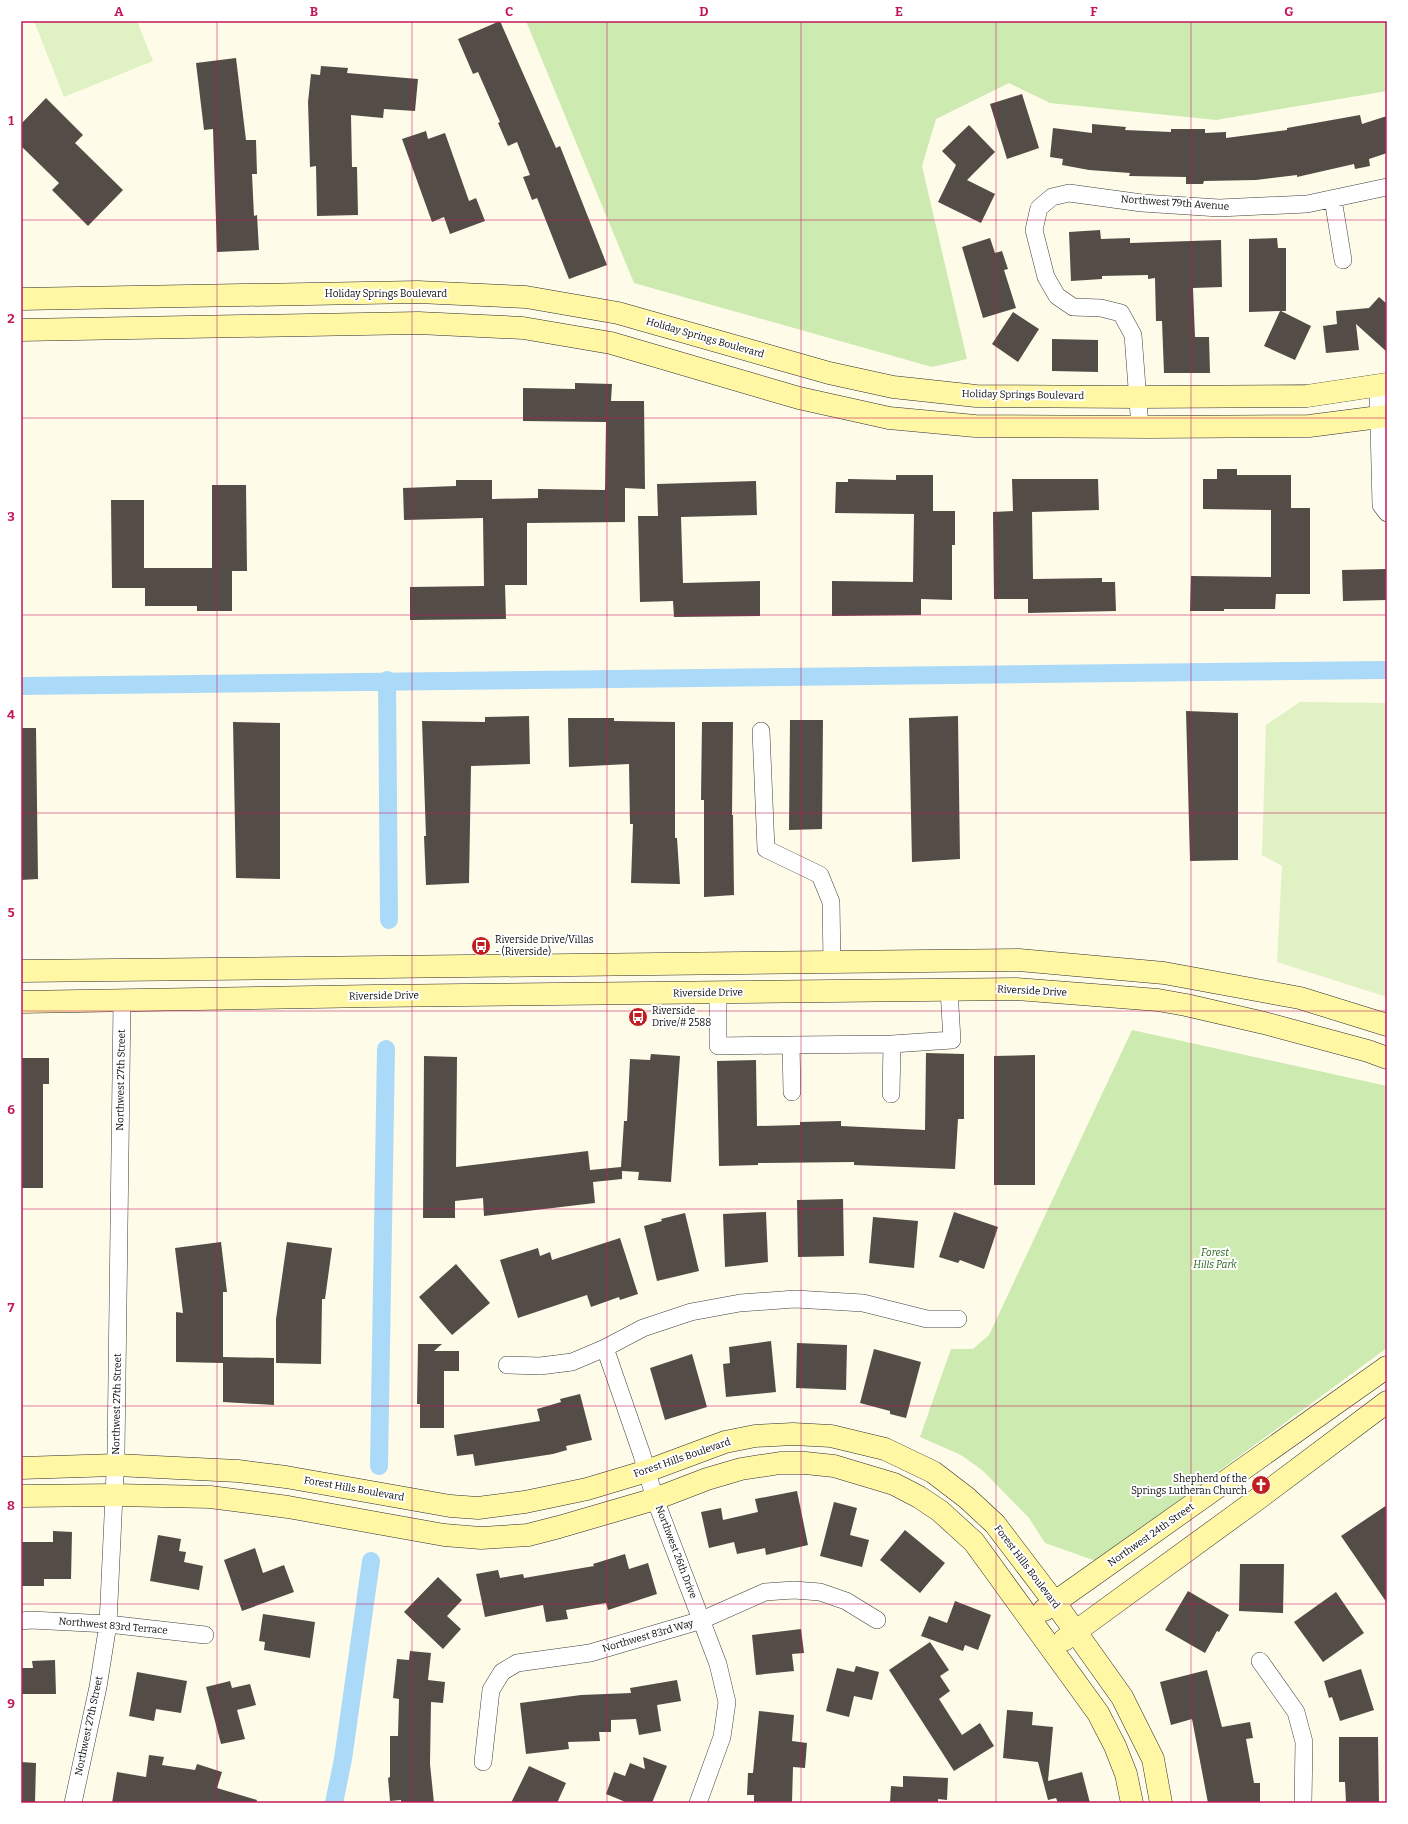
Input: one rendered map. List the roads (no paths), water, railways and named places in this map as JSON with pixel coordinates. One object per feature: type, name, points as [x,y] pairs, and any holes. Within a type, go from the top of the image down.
[{"type":"street","name":"Northwest 79th Avenue","points":[[1138,397],[1134,335],[1121,313],[1101,308],[1073,307],[1057,296],[1046,277],[1034,230],[1039,208],[1052,197],[1069,193],[1142,202],[1218,208],[1307,204],[1387,187]]},
{"type":"street","points":[[1333,199],[1343,260]]},
{"type":"street","name":"Holiday Springs Boulevard","points":[[21,299],[418,292],[526,297],[618,313],[829,373],[893,388],[976,396],[1307,396],[1383,385]]},
{"type":"street","points":[[374,293],[376,324]]},
{"type":"street","points":[[21,330],[418,323],[523,328],[611,343],[799,398],[888,418],[975,426],[1140,428],[1309,426],[1383,417]]},
{"type":"street","points":[[1383,385],[1381,505],[1387,513]]},
{"type":"street","points":[[1138,397],[1140,428]]},
{"type":"street","points":[[761,731],[766,849],[820,875],[831,902],[832,962]]},
{"type":"street","points":[[21,971],[162,968],[1018,960],[1164,973],[1300,998],[1387,1025]]},
{"type":"street","points":[[82,969],[107,982],[117,991],[122,1001],[133,989],[162,968]]},
{"type":"street","name":"Riverside Drive","points":[[21,1002],[373,996],[1016,989],[1158,1000],[1186,1005],[1264,1023],[1368,1051],[1387,1058]]},
{"type":"street","points":[[718,993],[718,1046],[892,1044],[952,1040],[949,990]]},
{"type":"street","name":"Northwest 27th Street","points":[[73,1803],[98,1687],[108,1624],[116,1465],[122,1001]]},
{"type":"street","points":[[891,1094],[892,1044]]},
{"type":"street","points":[[792,1045],[792,1092]]},
{"type":"street","points":[[507,1365],[540,1366],[572,1362],[605,1348],[643,1328],[691,1312],[740,1303],[795,1299],[863,1303],[928,1319],[958,1319]]},
{"type":"street","name":"Northwest 26th Drive","points":[[605,1348],[647,1470],[655,1499],[718,1664],[727,1702],[722,1737],[698,1803]]},
{"type":"street","name":"Northwest 24th Street","points":[[1031,1619],[1387,1367]]},
{"type":"street","points":[[1052,1649],[1387,1402]]},
{"type":"street","name":"Forest Hills Boulevard","points":[[21,1468],[116,1465],[238,1471],[286,1477],[450,1506],[478,1508],[525,1502],[587,1490],[725,1442],[755,1436],[793,1434],[831,1436],[885,1449],[933,1472],[967,1498],[996,1524],[1122,1697],[1152,1759],[1160,1798]]},
{"type":"street","points":[[21,1496],[114,1495],[210,1497],[288,1507],[377,1524],[444,1535],[473,1538],[528,1535],[655,1499],[720,1475],[741,1469],[780,1463],[805,1463],[834,1466],[894,1484],[919,1497],[940,1510],[974,1542],[1098,1713],[1115,1746],[1126,1774],[1131,1801],[1160,1798]]},
{"type":"street","points":[[919,1497],[933,1472]]},
{"type":"street","points":[[377,1524],[384,1494]]},
{"type":"street","name":"Northwest 83rd Way","points":[[483,1762],[491,1690],[502,1672],[517,1663],[590,1653],[702,1620],[765,1592],[794,1590],[820,1592],[846,1601],[877,1620]]},
{"type":"street","name":"Northwest 83rd Terrace","points":[[21,1621],[31,1620],[108,1624],[205,1635]]},
{"type":"street","points":[[1260,1661],[1296,1712],[1304,1742],[1302,1803]]},
{"type":"waterway","points":[[21,686],[1387,670]]},
{"type":"waterway","points":[[387,680],[389,920]]},
{"type":"waterway","points":[[379,1466],[386,1049]]},
{"type":"waterway","points":[[334,1803],[343,1759],[371,1561]]},
{"type":"place","name":"Riverside Drive/Villas - (Riverside)","points":[[481,946]]},
{"type":"place","name":"Riverside Drive/# 2588","points":[[638,1017]]},
{"type":"place","name":"Shepherd of the Springs Lutheran Church","points":[[1261,1485]]},
{"type":"park label","name":"Forest Hills Park","points":[[1215,1258]]}]
